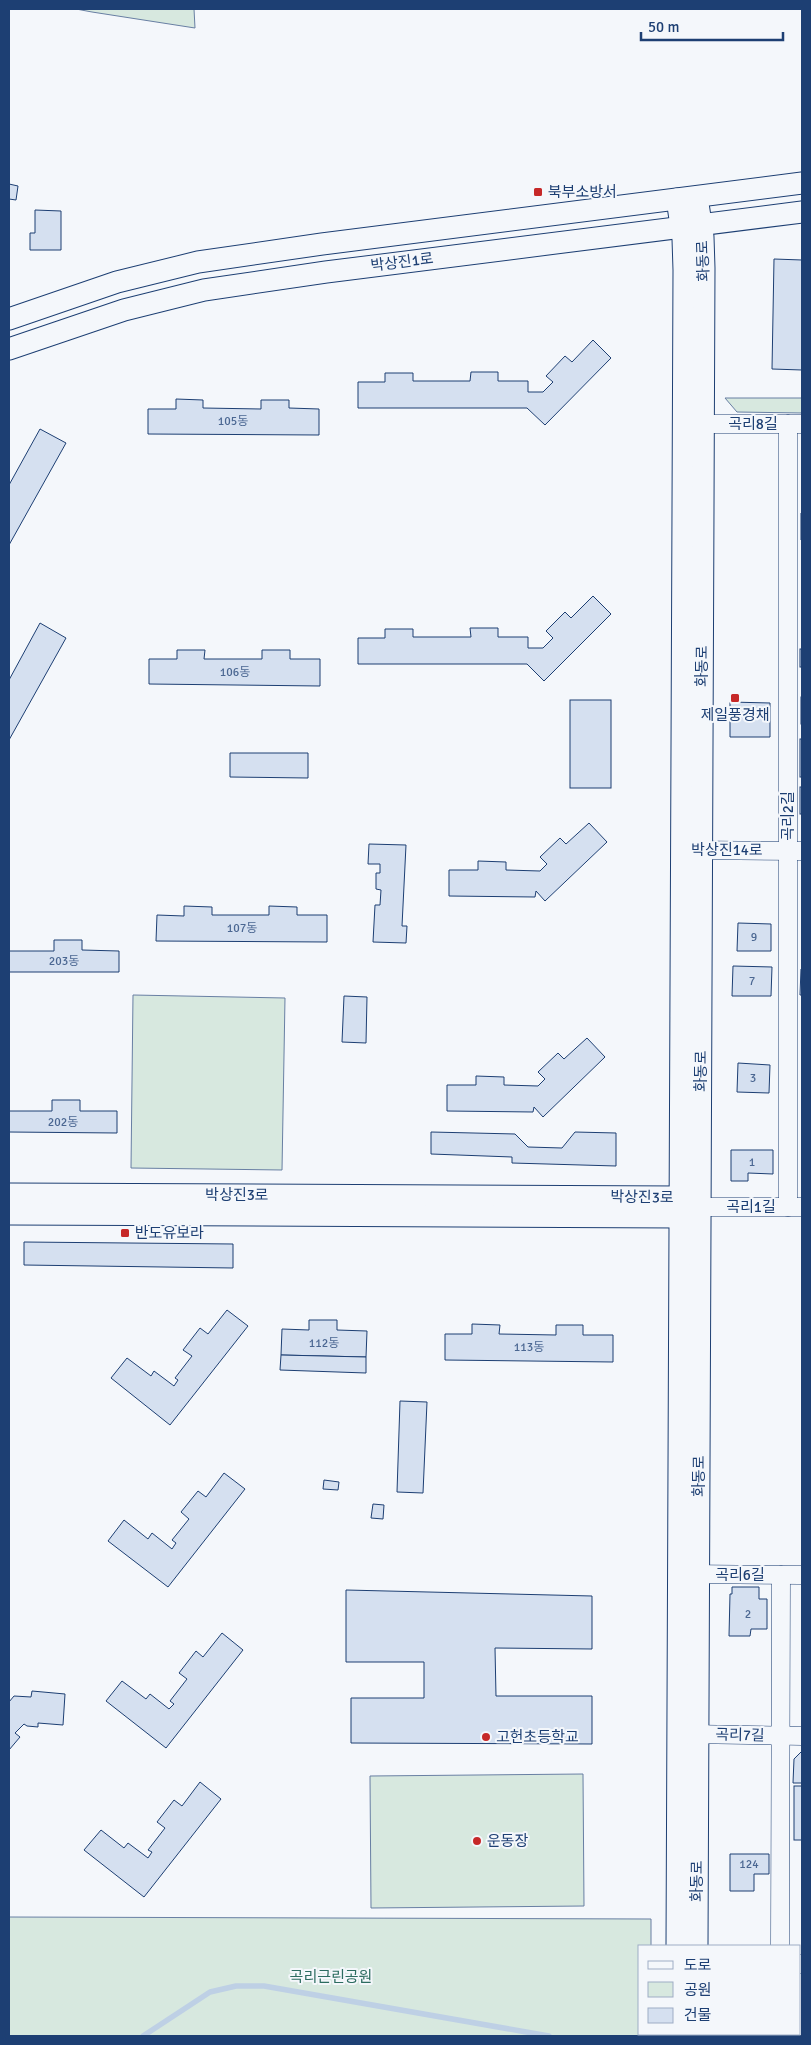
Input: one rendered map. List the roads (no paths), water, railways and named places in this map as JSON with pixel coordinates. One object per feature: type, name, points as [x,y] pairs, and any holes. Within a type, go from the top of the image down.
[{"type":"street","name":"박상진1로","points":[[9,319],[117,282],[198,262],[322,244],[802,183]]},
{"type":"street","name":"화동로","points":[[687,198],[691,226],[704,268],[704,424],[680,1207],[688,1574],[688,1734],[696,1945]]},
{"type":"street","name":"박상진1로","points":[[9,349],[45,335],[124,310],[204,290],[326,272],[802,212]]},
{"type":"street","name":"화동로","points":[[688,1574],[700,1207],[692,850],[684,270],[691,226]]},
{"type":"street","name":"곡리8길","points":[[704,424],[795,424]]},
{"type":"street","name":"곡리2길","points":[[795,424],[795,1207]]},
{"type":"street","name":"박상진14로","points":[[692,850],[795,851]]},
{"type":"street","name":"박상진3로","points":[[9,1194],[680,1207]]},
{"type":"street","name":"박상진3로","points":[[9,1214],[700,1207]]},
{"type":"street","name":"곡리1길","points":[[700,1207],[795,1207]]},
{"type":"street","name":"곡리6길","points":[[688,1574],[802,1575]]},
{"type":"street","points":[[780,1945],[781,1575]]},
{"type":"street","name":"화동로","points":[[677,1945],[688,1734]]},
{"type":"street","name":"곡리7길","points":[[688,1734],[802,1736]]},
{"type":"waterway","points":[[143,2036],[210,1992],[236,1986],[264,1986],[549,2036]]},
{"type":"place","name":"북부소방서","points":[[538,192]]},
{"type":"place","name":"제일풍경채","points":[[735,698]]},
{"type":"place","name":"반도유보라","points":[[125,1233]]},
{"type":"place","name":"고헌초등학교","points":[[486,1737]]},
{"type":"place","name":"운동장","points":[[477,1841]]},
{"type":"park label","name":"곡리근린공원","points":[[331,1977]]}]
